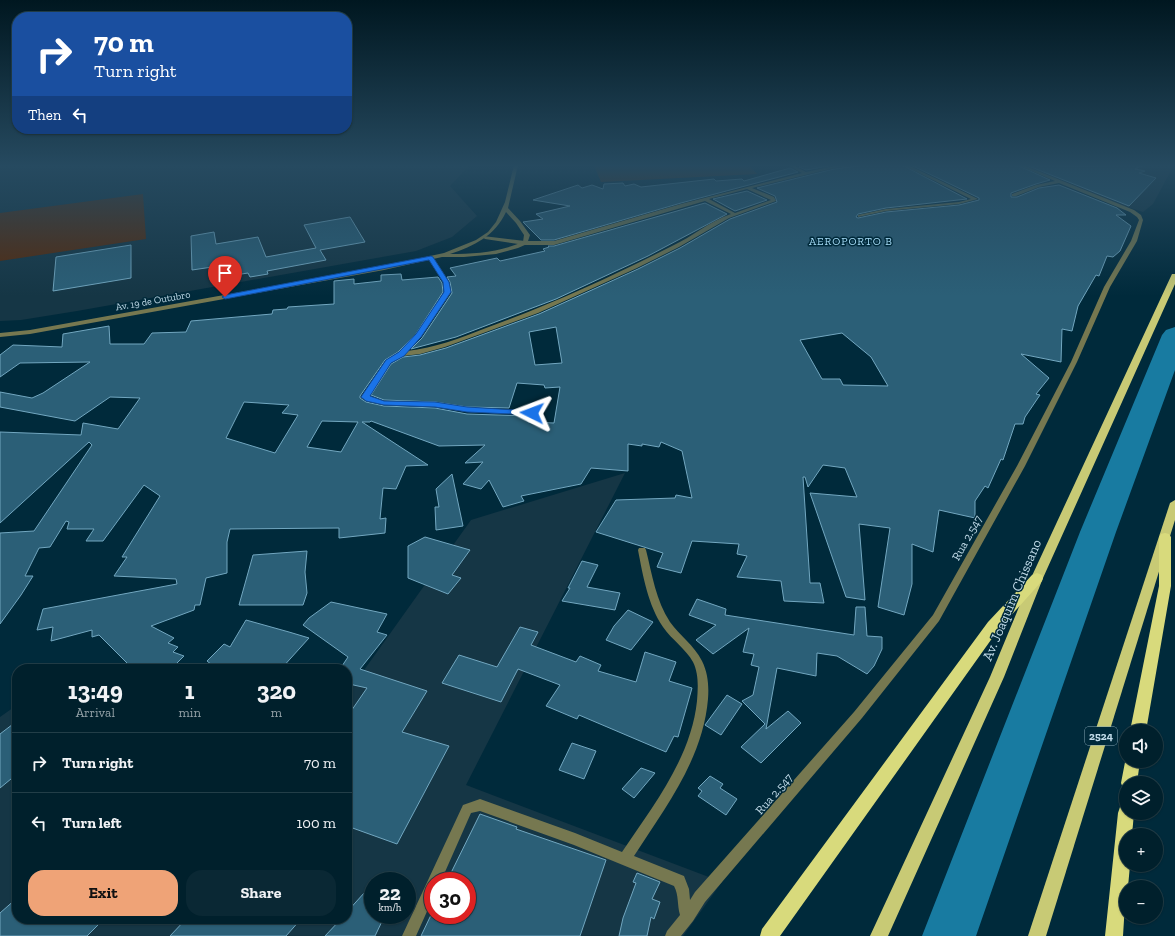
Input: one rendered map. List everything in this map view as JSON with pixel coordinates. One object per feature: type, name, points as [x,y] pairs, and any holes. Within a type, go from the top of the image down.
[{"type":"highway","points":[[1139,724],[1164,586],[1165,537]]},
{"type":"highway","points":[[769,936],[993,626],[1037,578]]},
{"type":"highway","points":[[1114,936],[1125,820]]},
{"type":"main road","name":"Av. Joaquim Chissano","points":[[879,936],[997,677],[1037,578],[1175,276]]},
{"type":"main road","points":[[1165,537],[1175,503]]},
{"type":"main road","name":"2524","points":[[1037,936],[1165,537]]},
{"type":"street","name":"Av. 19 de Outubro","points":[[0,335],[30,332],[431,258],[486,237],[497,224],[506,209]]},
{"type":"street","points":[[438,256],[487,254],[514,249],[525,243],[527,235],[506,209]]},
{"type":"street","points":[[486,237],[542,244],[561,241],[672,209]]},
{"type":"street","points":[[724,209],[734,214]]},
{"type":"street","points":[[401,354],[420,352],[443,346],[536,312],[677,246],[718,221],[750,209]]},
{"type":"street","points":[[860,216],[900,209]]},
{"type":"street","name":"Rua 2.547","points":[[672,936],[688,916],[700,897],[858,715],[936,618],[1021,466],[1074,362],[1107,287],[1134,241],[1141,220],[1139,216],[1126,209]]},
{"type":"street","points":[[431,258],[446,282],[448,292],[419,336],[401,354],[388,362],[365,395],[366,398],[384,403],[435,405],[467,410],[532,413]]},
{"type":"street","points":[[625,858],[674,782],[698,730],[703,705],[703,676],[697,659],[686,645],[672,633],[660,614],[650,584],[642,550]]},
{"type":"street","points":[[439,872],[467,809],[480,805],[575,839],[679,880],[684,887],[684,909],[688,916]]},
{"type":"street","points":[[409,936],[424,904]]},
{"type":"shaded area","points":[[0,209],[470,209],[477,216],[452,237],[416,251],[77,311],[21,320],[0,321]]},
{"type":"shaded area","points":[[33,209],[144,209],[146,239],[0,261],[0,213]]},
{"type":"shaded area","points":[[1133,209],[1147,209],[1143,212]]},
{"type":"shaded area","points":[[625,473],[466,785],[722,882],[683,936],[0,936],[0,717],[12,709],[12,924],[352,924],[352,687],[471,520]]},
{"type":"building","points":[[559,209],[662,209],[554,240],[541,240],[523,222],[543,219],[536,214]]},
{"type":"building","points":[[685,209],[716,209],[727,214],[648,256],[556,299],[456,337],[411,349],[422,338],[452,293],[450,282],[447,277],[456,276],[450,268],[497,258],[500,261],[545,251],[543,249],[549,247],[548,246],[554,246]]},
{"type":"building","points":[[731,209],[742,209],[735,211]]},
{"type":"building","points":[[759,209],[883,209],[858,214],[856,217],[858,218],[886,212],[921,209],[1118,209],[1126,215],[1116,215],[1131,226],[1120,251],[1113,257],[1107,256],[1099,276],[1096,275],[1078,306],[1072,331],[1062,329],[1061,362],[1021,354],[1049,378],[1036,394],[1040,395],[1025,417],[1023,424],[1015,424],[1003,460],[1001,459],[988,488],[985,486],[975,501],[975,518],[939,510],[933,552],[912,544],[912,584],[904,615],[878,607],[890,528],[859,524],[865,600],[846,597],[810,493],[857,497],[845,468],[823,465],[808,487],[805,477],[803,477],[810,583],[820,583],[824,603],[784,601],[781,581],[737,577],[747,556],[737,554],[739,544],[692,541],[681,573],[657,567],[663,553],[596,532],[616,500],[675,498],[676,495],[692,498],[682,451],[661,442],[659,447],[642,444],[642,446],[628,444],[628,471],[591,468],[581,484],[521,496],[524,501],[503,507],[489,480],[481,489],[463,484],[483,462],[465,463],[485,445],[439,446],[371,421],[362,422],[428,465],[406,466],[396,489],[383,488],[380,519],[386,518],[385,533],[339,538],[339,528],[230,529],[227,542],[227,573],[206,578],[200,605],[195,605],[194,610],[151,626],[174,638],[168,643],[178,647],[173,652],[184,656],[176,664],[128,664],[99,635],[92,637],[92,630],[51,641],[53,627],[37,630],[43,609],[177,584],[176,579],[114,576],[127,557],[122,557],[160,496],[144,485],[103,541],[86,541],[94,529],[67,529],[69,522],[66,521],[50,547],[39,548],[25,576],[33,576],[0,624],[0,533],[34,531],[92,445],[89,442],[0,523],[0,432],[81,435],[83,423],[118,429],[140,398],[110,397],[75,421],[0,407],[0,392],[32,398],[43,393],[90,362],[20,363],[0,377],[0,355],[13,345],[62,347],[63,334],[109,326],[110,344],[144,344],[152,333],[186,332],[191,321],[272,314],[273,310],[287,309],[288,307],[334,304],[334,281],[354,279],[354,284],[381,281],[381,275],[401,274],[402,280],[438,277],[442,283],[443,292],[416,334],[398,352],[385,360],[360,398],[366,402],[384,406],[435,408],[467,414],[528,416],[528,422],[554,423],[560,387],[545,388],[544,385],[517,383],[509,408],[467,407],[435,402],[384,400],[371,395],[391,364],[403,357],[420,355],[446,348],[539,314],[638,269],[680,248],[730,219]],"holes":[[[556,327],[562,363],[535,365],[529,332]],[[842,333],[871,357],[888,386],[843,385],[840,379],[822,379],[800,340]],[[244,402],[289,405],[282,413],[298,415],[275,453],[226,438]],[[322,421],[358,422],[341,452],[307,447]]]},
{"type":"building","points":[[350,217],[365,242],[320,250],[326,260],[267,271],[268,274],[250,277],[248,273],[229,276],[226,265],[192,270],[191,236],[214,232],[216,244],[258,237],[266,257],[316,248],[304,225]]},
{"type":"building","points":[[131,245],[131,278],[53,291],[56,257]]},
{"type":"building","points":[[452,474],[463,526],[436,530],[435,507],[439,507],[436,489]]},
{"type":"building","points":[[425,537],[470,550],[452,575],[461,578],[448,594],[408,578],[408,546]]},
{"type":"building","points":[[307,551],[305,572],[307,593],[303,605],[239,605],[253,555]]},
{"type":"building","points":[[582,561],[598,565],[587,587],[620,593],[615,610],[562,601],[570,588],[568,588]]},
{"type":"building","points":[[697,599],[726,609],[725,615],[854,635],[856,607],[865,607],[867,636],[882,637],[882,649],[874,666],[867,674],[837,656],[817,653],[816,676],[777,668],[766,729],[788,711],[801,723],[761,763],[741,747],[765,724],[742,701],[753,695],[759,667],[751,665],[754,654],[743,652],[749,628],[713,654],[696,640],[716,625],[689,615]]},
{"type":"building","points":[[331,602],[387,614],[377,632],[387,635],[360,669],[427,691],[402,732],[449,746],[397,844],[352,828],[352,710],[367,688],[352,685],[352,664],[343,664],[348,657],[303,625],[309,618]]},
{"type":"building","points":[[628,610],[653,622],[631,650],[606,640],[614,626]]},
{"type":"building","points":[[246,620],[309,638],[286,664],[211,664],[207,661],[224,644],[230,647]]},
{"type":"building","points":[[520,627],[538,632],[531,645],[576,662],[580,656],[601,665],[598,671],[636,682],[645,652],[676,662],[669,681],[692,688],[678,737],[674,736],[666,752],[579,715],[577,719],[546,706],[560,685],[518,669],[501,702],[442,683],[459,655],[497,667]]},
{"type":"building","points":[[727,695],[742,704],[721,735],[705,725]]},
{"type":"building","points":[[12,725],[12,778],[0,788],[0,734]]},
{"type":"building","points":[[572,743],[596,751],[584,779],[559,770]]},
{"type":"building","points":[[641,768],[655,773],[634,798],[622,789]]},
{"type":"building","points":[[710,776],[723,784],[720,788],[737,799],[726,815],[698,796],[702,791],[698,788]]},
{"type":"building","points":[[480,814],[517,827],[516,829],[606,860],[580,936],[421,936],[427,924],[476,924],[476,872],[451,872]]},
{"type":"building","points":[[637,873],[660,882],[652,899],[660,902],[654,919],[651,917],[647,936],[619,936],[623,918],[636,883],[633,882]]},
{"type":"building","points":[[364,893],[364,924],[381,924],[375,936],[325,936],[336,924],[352,924],[352,906]]},
{"type":"building","points":[[12,902],[12,924],[99,924],[87,936],[0,936],[0,913]]},
{"type":"building","points":[[181,924],[297,924],[286,936],[170,936]]},
{"type":"waterway","points":[[949,936],[1098,532],[1175,335]]},
{"type":"district","name":"AEROPORTO B","points":[[851,241]]},
{"type":"route","points":[[225,297],[431,258],[446,282],[448,292],[419,336],[401,354],[388,362],[365,397],[384,403],[435,405],[467,410],[532,413]]}]
